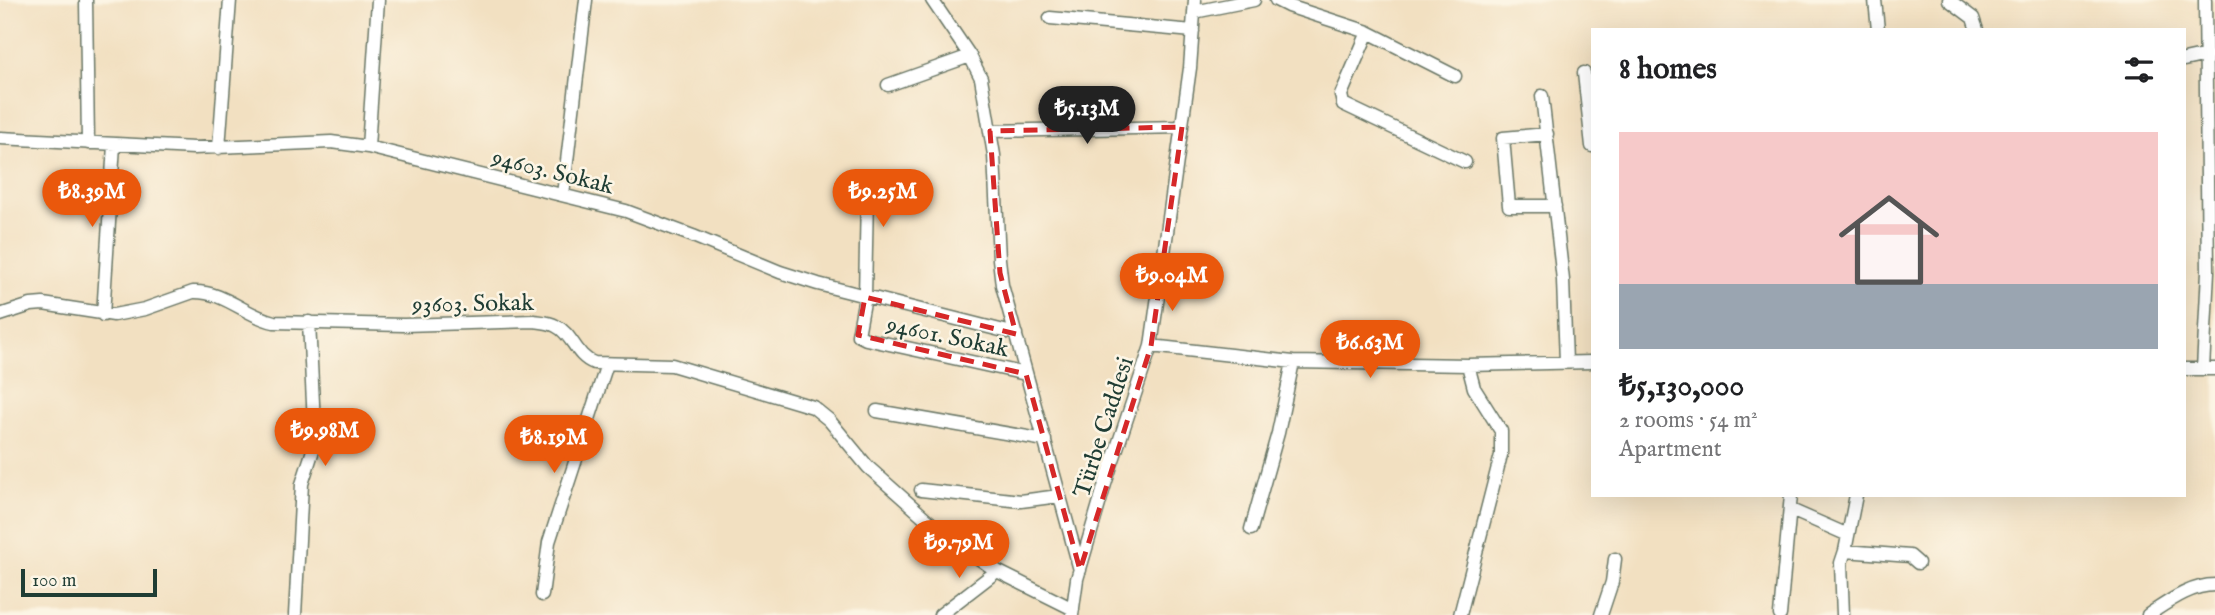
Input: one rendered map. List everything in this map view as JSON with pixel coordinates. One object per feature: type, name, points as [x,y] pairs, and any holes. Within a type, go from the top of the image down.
[{"type":"street","points":[[86,0],[88,144]]},
{"type":"street","points":[[219,149],[230,0]]},
{"type":"street","points":[[368,147],[378,0]]},
{"type":"street","points":[[564,195],[586,0]]},
{"type":"street","name":"94601. Sokak","points":[[932,0],[970,56],[981,78],[996,179],[1000,273],[1080,570]]},
{"type":"street","points":[[1194,6],[1254,0]]},
{"type":"street","points":[[1276,0],[1368,32],[1455,76]]},
{"type":"street","points":[[1875,0],[1878,28]]},
{"type":"street","points":[[1949,0],[1973,18],[1976,28]]},
{"type":"street","points":[[2186,369],[2209,369],[2207,55],[2210,33],[2205,0]]},
{"type":"street","name":"Türbe Caddesi","points":[[1072,612],[1080,570],[1105,484],[1151,345],[1191,68],[1194,6]]},
{"type":"street","points":[[1050,18],[1193,31]]},
{"type":"street","points":[[1368,32],[1341,95],[1343,104],[1465,162]]},
{"type":"street","points":[[2186,60],[2207,55]]},
{"type":"street","points":[[888,85],[970,56]]},
{"type":"street","points":[[1584,73],[1591,137]]},
{"type":"street","points":[[1542,96],[1563,281],[1566,362]]},
{"type":"street","points":[[990,131],[1182,127]]},
{"type":"street","points":[[1547,134],[1503,138],[1509,206],[1555,206]]},
{"type":"street","name":"94603. Sokak","points":[[0,138],[219,149],[331,142],[368,147],[637,215],[780,272],[865,297],[1016,334]]},
{"type":"street","points":[[103,315],[114,145]]},
{"type":"street","points":[[859,177],[867,191],[865,297]]},
{"type":"street","name":"93603. Sokak","points":[[0,314],[43,304],[103,315],[127,314],[193,292],[201,292],[223,298],[262,320],[284,323],[404,325],[533,321],[558,326],[585,360],[594,363],[671,365],[813,408],[829,420],[868,467],[958,545],[997,571],[1072,612]]},
{"type":"street","name":"94601. Sokak","points":[[865,297],[858,331],[861,337],[1026,374]]},
{"type":"street","points":[[295,615],[302,484],[315,444],[309,322]]},
{"type":"street","points":[[1151,345],[1293,362],[1468,365],[1591,362]]},
{"type":"street","points":[[1251,529],[1278,433],[1293,362]]},
{"type":"street","points":[[542,595],[549,542],[607,364]]},
{"type":"street","points":[[1460,615],[1501,455],[1501,431],[1474,388],[1468,365]]},
{"type":"street","points":[[877,411],[1045,440]]},
{"type":"street","points":[[921,490],[1021,501],[1059,496]]},
{"type":"street","points":[[1780,615],[1791,497]]},
{"type":"street","points":[[1843,615],[1841,563],[1856,497]]},
{"type":"street","points":[[1791,510],[1848,534]]},
{"type":"street","points":[[1845,551],[1910,556],[1917,563]]},
{"type":"street","points":[[1601,615],[1612,582],[1615,559]]},
{"type":"street","points":[[940,615],[997,571]]},
{"type":"street","points":[[2148,615],[2183,593],[2205,585],[2215,585]]},
{"type":"highlighted area","points":[[1182,127],[1151,346],[1080,570],[1026,374],[858,335],[865,297],[1016,334],[1000,273],[990,131]]}]
